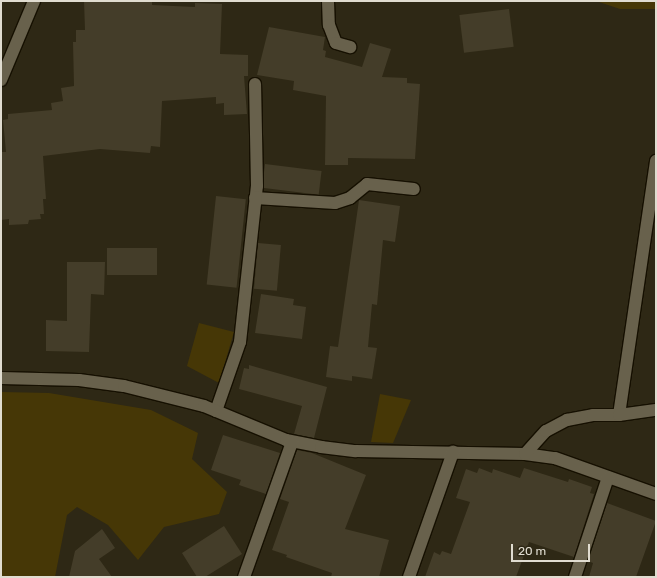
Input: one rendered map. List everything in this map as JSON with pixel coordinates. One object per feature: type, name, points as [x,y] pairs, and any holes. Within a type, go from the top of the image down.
[{"type":"street","points":[[1,80],[34,1]]},
{"type":"street","points":[[328,1],[329,25],[336,43],[350,47]]},
{"type":"street","points":[[216,411],[240,342],[255,198],[257,131],[255,84]]},
{"type":"street","points":[[619,415],[656,161]]},
{"type":"street","points":[[255,198],[335,204],[350,198],[367,184],[414,189]]},
{"type":"street","points":[[1,378],[79,380],[124,386],[216,411],[292,442],[356,451],[525,454],[555,458],[656,494]]},
{"type":"street","points":[[525,454],[546,431],[567,420],[592,415],[619,415],[656,410]]},
{"type":"street","points":[[244,577],[292,442]]},
{"type":"street","points":[[409,577],[452,452]]},
{"type":"street","points":[[575,577],[608,477]]},
{"type":"shaded area","points":[[596,1],[656,1],[656,9],[620,9]]},
{"type":"shaded area","points":[[199,323],[234,332],[219,383],[187,366]]},
{"type":"shaded area","points":[[1,392],[49,393],[151,410],[198,433],[192,459],[227,492],[219,514],[164,527],[138,560],[108,525],[77,507],[67,515],[55,577],[1,577]]},
{"type":"shaded area","points":[[380,394],[411,400],[393,443],[371,442]]},
{"type":"building","points":[[84,1],[152,1],[152,5],[195,7],[195,3],[222,4],[220,54],[248,55],[248,76],[244,76],[247,114],[224,115],[224,103],[216,104],[216,97],[162,101],[160,147],[151,146],[150,153],[100,149],[43,156],[46,199],[43,199],[44,214],[40,214],[41,219],[29,220],[28,224],[9,225],[9,219],[1,220],[1,152],[6,152],[3,120],[8,119],[8,114],[52,110],[51,103],[63,101],[61,88],[74,86],[73,42],[76,42],[76,30],[85,30]]},
{"type":"building","points":[[509,9],[514,47],[464,53],[459,15]]},
{"type":"building","points":[[269,27],[325,37],[323,50],[326,51],[325,57],[362,67],[370,43],[391,49],[382,77],[407,78],[407,83],[420,84],[415,159],[348,158],[348,165],[325,165],[326,96],[293,90],[294,81],[257,75]]},
{"type":"building","points":[[265,164],[322,171],[319,195],[262,188]]},
{"type":"building","points":[[216,196],[246,199],[237,288],[207,285]]},
{"type":"building","points":[[359,200],[400,206],[395,242],[383,240],[377,305],[372,304],[368,347],[377,348],[372,379],[352,376],[352,381],[326,377],[330,346],[338,347]]},
{"type":"building","points":[[258,243],[281,245],[277,291],[254,289]]},
{"type":"building","points":[[107,248],[157,248],[157,275],[107,275]]},
{"type":"building","points":[[67,262],[105,262],[104,295],[91,294],[89,352],[46,351],[46,320],[67,321]]},
{"type":"building","points":[[261,294],[294,299],[293,305],[306,307],[302,339],[255,333]]},
{"type":"building","points":[[249,365],[327,387],[314,438],[294,434],[302,406],[239,389],[244,368],[249,369]]},
{"type":"building","points":[[223,435],[280,453],[266,494],[239,485],[241,480],[211,470]]},
{"type":"building","points":[[297,450],[312,453],[366,475],[345,529],[389,540],[379,577],[331,577],[332,573],[286,557],[287,555],[272,550],[289,502],[280,499]]},
{"type":"building","points":[[479,468],[492,473],[493,469],[520,478],[524,468],[568,482],[569,479],[592,487],[590,493],[594,494],[574,557],[529,542],[516,577],[425,577],[434,552],[440,555],[442,551],[451,554],[470,502],[456,498],[466,469],[477,473]]},
{"type":"building","points":[[607,503],[656,521],[636,577],[589,577],[593,563],[588,561]]},
{"type":"building","points":[[224,526],[242,554],[205,577],[197,577],[182,553]]},
{"type":"building","points":[[102,529],[115,548],[99,559],[112,577],[69,577],[75,551]]}]
